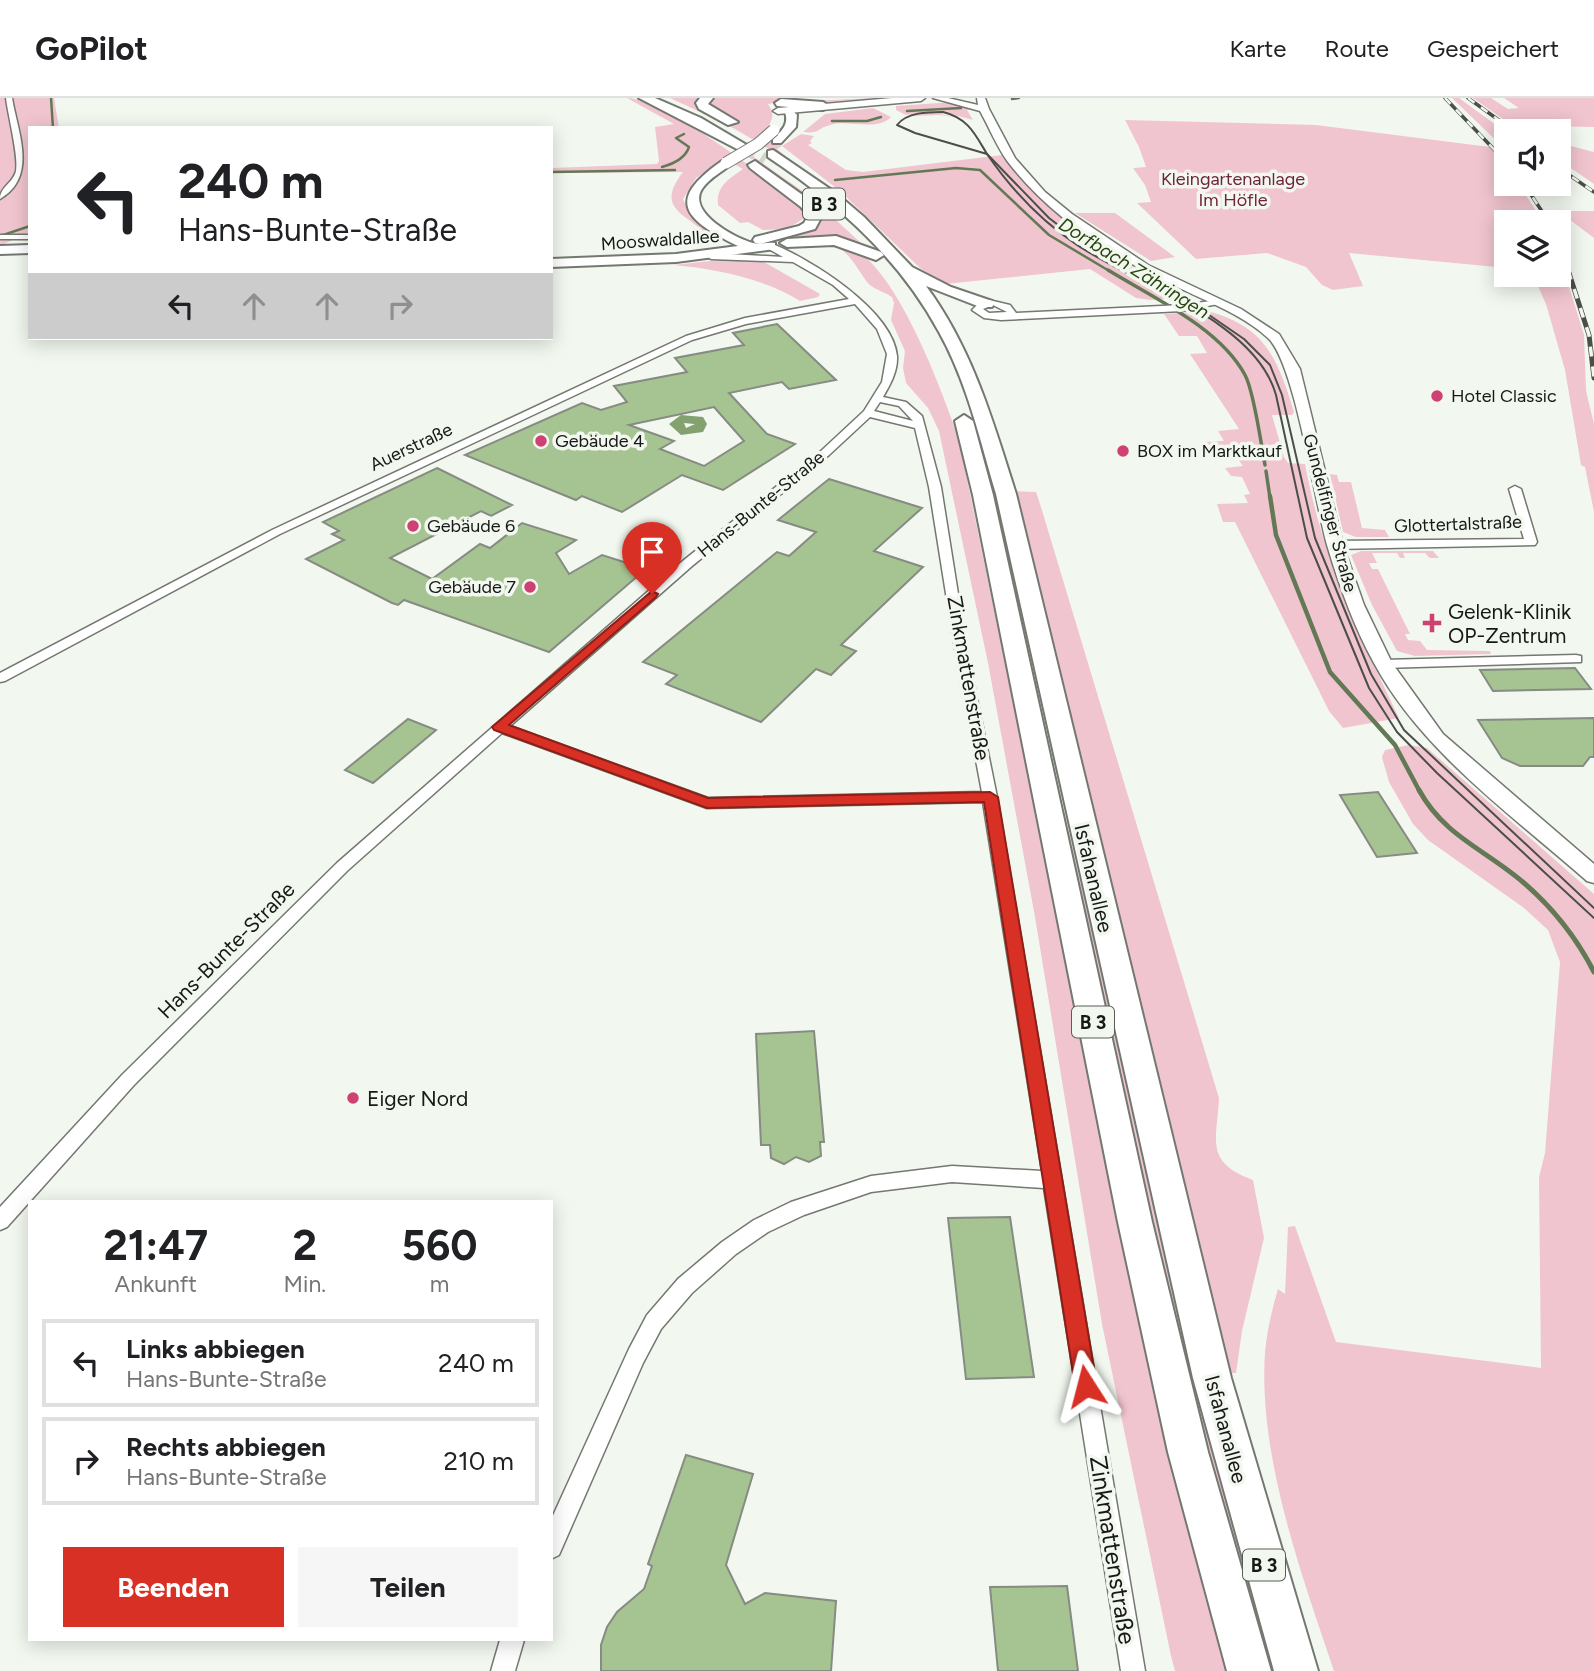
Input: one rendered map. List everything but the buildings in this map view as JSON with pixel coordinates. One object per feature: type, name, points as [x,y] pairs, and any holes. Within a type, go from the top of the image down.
[{"type":"highway","points":[[645,98],[664,103],[747,139],[703,106],[702,103],[707,98]]},
{"type":"highway","points":[[779,107],[825,108]]},
{"type":"highway","points":[[767,248],[813,222],[813,213],[768,157]]},
{"type":"highway","name":"Isfahanallee","points":[[768,157],[806,169],[812,181],[866,228],[903,267],[933,308],[963,364],[1006,494],[1212,1378],[1296,1671]]},
{"type":"highway","name":"B 3","points":[[768,157],[823,203],[876,255],[911,302],[929,335]]},
{"type":"highway","points":[[767,248],[802,241],[836,240],[876,255]]},
{"type":"highway","points":[[767,248],[791,252],[802,241]]},
{"type":"highway","points":[[903,267],[945,290],[986,304]]},
{"type":"highway","name":"Isfahanallee","points":[[946,371],[963,418],[983,495],[1135,1222],[1181,1425],[1249,1671]]},
{"type":"main road","points":[[779,107],[789,129]]},
{"type":"main road","name":"Hans-Bunte-Straße","points":[[767,248],[721,218],[709,200],[714,184],[731,165],[774,130],[779,107]]},
{"type":"main road","name":"Hans-Bunte-Straße","points":[[767,248],[720,230],[697,215],[690,200],[699,184],[768,147],[789,129]]},
{"type":"main road","points":[[705,252],[720,230]]},
{"type":"main road","name":"Mooswaldallee","points":[[553,263],[767,248]]},
{"type":"main road","points":[[0,253],[28,251]]},
{"type":"main road","name":"Mooswaldallee","points":[[553,256],[705,252]]},
{"type":"street","points":[[0,197],[14,182],[21,169],[9,98]]},
{"type":"street","points":[[789,129],[825,108],[838,106],[919,98],[978,103]]},
{"type":"street","points":[[937,99],[943,98]]},
{"type":"street","name":"Gundelfinger Straße","points":[[978,103],[1020,170],[1041,194],[1068,216],[1144,267],[1249,318],[1275,337],[1293,369],[1335,545],[1356,605],[1383,664],[1426,728],[1594,876]]},
{"type":"street","points":[[0,237],[28,237]]},
{"type":"street","name":"Hans-Bunte-Straße","points":[[0,1221],[72,1138],[261,945],[342,867],[688,563],[825,453],[868,413],[879,399],[887,382],[892,354],[875,318],[836,283],[767,248],[705,252]]},
{"type":"street","name":"Auerstraße","points":[[0,678],[156,593],[320,510],[689,338],[745,321],[856,300]]},
{"type":"street","points":[[986,304],[1008,311],[1160,306],[1213,300]]},
{"type":"street","points":[[879,399],[912,409],[921,426]]},
{"type":"street","points":[[868,413],[921,426]]},
{"type":"street","name":"Zinkmattenstraße","points":[[921,426],[936,487],[960,643],[990,797],[1133,1671]]},
{"type":"street","name":"Glottertalstraße","points":[[1335,545],[1531,542],[1516,489]]},
{"type":"street","points":[[1383,664],[1576,659]]},
{"type":"street","points":[[499,727],[707,803],[990,797]]},
{"type":"street","points":[[553,1543],[636,1356],[654,1322],[685,1286],[729,1248],[761,1226],[798,1208],[872,1184],[952,1174],[1053,1180]]},
{"type":"street","points":[[503,1671],[512,1641]]},
{"type":"green space","points":[[0,98],[54,98],[59,126],[28,126],[28,233],[0,246]]},
{"type":"green space","points":[[627,98],[643,101],[665,111],[714,141],[799,203],[806,217],[787,229],[763,230],[748,222],[740,223],[718,205],[721,188],[743,169],[725,159],[696,178],[683,199],[691,216],[710,233],[710,238],[677,210],[673,203],[675,185],[683,172],[553,173],[553,168],[657,164],[659,161],[655,127],[674,124]]},
{"type":"green space","points":[[670,98],[789,98],[805,101],[879,98],[768,104],[772,116],[764,134],[782,146],[777,149],[793,163],[726,124]]},
{"type":"green space","points":[[1452,98],[1459,98],[1494,124],[1494,138]]},
{"type":"green space","points":[[1473,98],[1491,98],[1508,109],[1519,108],[1504,98],[1594,98],[1594,127],[1571,127],[1571,119],[1503,119]]},
{"type":"green space","points":[[953,102],[972,109],[967,110],[973,120],[947,113],[932,113],[954,117],[911,116],[926,112],[906,115],[896,110],[896,106]]},
{"type":"green space","points":[[873,108],[891,117],[878,124],[837,124],[815,132],[803,132],[825,114]]},
{"type":"green space","name":"Kleingartenanlage Im Höfle","points":[[1125,120],[1316,125],[1490,147],[1494,152],[1494,196],[1527,196],[1535,210],[1494,210],[1494,267],[1349,253],[1363,286],[1333,290],[1322,285],[1306,267],[1267,253],[1196,259],[1137,203],[1151,202],[1145,185],[1133,168],[1146,167]]},
{"type":"green space","points":[[801,134],[814,136],[810,141],[812,143],[808,145],[846,170],[863,172],[1002,155],[1020,178],[1062,218],[1108,252],[1183,297],[1151,300],[1136,298],[1090,269],[945,284],[920,268],[840,191],[782,146]]},
{"type":"green space","points":[[1571,146],[1594,152],[1594,184],[1571,168]]},
{"type":"green space","points":[[741,148],[811,197],[862,244],[834,237],[786,241],[782,238],[816,228],[826,215],[807,197],[738,149]]},
{"type":"green space","points":[[1571,211],[1594,211],[1594,238],[1571,221]]},
{"type":"green space","points":[[1075,213],[1115,213],[1175,257],[1151,261]]},
{"type":"green space","points":[[814,241],[850,247],[868,259],[885,279],[916,333],[959,440],[1145,1341],[1206,1601],[1229,1671],[1175,1671],[1171,1656],[1102,1324],[1035,917],[988,663],[939,431],[928,408],[906,383],[903,368],[905,351],[891,320],[894,303],[892,297],[869,284],[851,259],[839,248],[822,243],[810,244]]},
{"type":"green space","points":[[720,260],[764,262],[820,294],[818,297],[800,301],[771,286],[739,276],[673,265]]},
{"type":"green space","points":[[1538,287],[1569,287],[1584,335],[1586,391],[1594,424],[1594,512],[1585,467],[1581,465],[1565,370]]},
{"type":"green space","points":[[1207,311],[1243,326],[1267,348],[1275,361],[1294,412],[1292,415],[1272,415],[1284,457],[1288,463],[1305,464],[1322,532],[1343,594],[1399,718],[1343,728],[1329,711],[1235,522],[1223,522],[1217,504],[1248,503],[1244,495],[1250,494],[1242,477],[1231,476],[1225,468],[1243,466],[1238,459],[1213,460],[1202,442],[1224,441],[1218,431],[1239,429],[1190,354],[1207,353],[1197,336],[1179,336],[1164,314]]},
{"type":"green space","points":[[1330,474],[1337,475],[1339,482],[1351,482],[1362,528],[1385,530],[1389,537],[1356,537],[1343,532]]},
{"type":"green space","points":[[1012,491],[1036,492],[1041,507],[1219,1098],[1216,1138],[1220,1157],[1237,1173],[1253,1180],[1264,1238],[1242,1331],[1236,1373],[1225,1373]]},
{"type":"green space","points":[[1361,551],[1433,551],[1439,558],[1430,558],[1425,553],[1403,553],[1405,558],[1400,558],[1397,553],[1372,553],[1377,563],[1369,563],[1372,569],[1378,569],[1410,634],[1405,634],[1408,640],[1420,641],[1427,650],[1490,651],[1491,654],[1415,656],[1397,651],[1372,605],[1351,555]]},
{"type":"green space","points":[[1409,745],[1427,748],[1594,894],[1594,1671],[1334,1671],[1284,1514],[1275,1473],[1268,1432],[1265,1352],[1278,1289],[1285,1294],[1288,1227],[1295,1226],[1336,1342],[1541,1368],[1539,1177],[1545,1153],[1560,962],[1548,930],[1524,908],[1428,840],[1413,824],[1389,782],[1382,757],[1385,750]]},
{"type":"green space","points":[[1064,811],[1151,1185],[1281,1671],[1265,1671],[1203,1452],[1062,812]]},
{"type":"waterway","points":[[51,98],[53,126]]},
{"type":"waterway","points":[[1012,99],[1019,98]]},
{"type":"waterway","points":[[907,111],[961,108]]},
{"type":"waterway","points":[[832,121],[867,121],[881,117]]},
{"type":"waterway","points":[[662,167],[685,155],[689,147],[676,138],[684,134]]},
{"type":"waterway","name":"Dorfbach Zähringen","points":[[835,180],[956,168],[980,170],[1049,235],[1111,272]]},
{"type":"waterway","name":"Dorfbach Zähringen","points":[[553,172],[675,170]]},
{"type":"waterway","points":[[0,236],[28,227]]},
{"type":"waterway","name":"Dorfbach Zähringen","points":[[1108,270],[1184,315],[1234,358],[1245,375],[1251,393],[1265,465]]},
{"type":"waterway","points":[[681,430],[675,424],[681,419],[699,420],[701,424],[698,429],[686,432]]},
{"type":"waterway","name":"Dorfbach Zähringen","points":[[1266,471],[1270,498]]},
{"type":"waterway","name":"Dorfbach Zähringen","points":[[1270,496],[1276,535],[1330,672],[1395,745],[1420,792]]},
{"type":"waterway","name":"Dorfbach Zähringen","points":[[1419,790],[1429,806],[1453,831],[1510,871],[1545,903],[1572,935],[1594,972]]},
{"type":"tunnel","points":[[744,147],[765,160]]},
{"type":"tram line","points":[[943,112],[965,123],[987,154],[915,133],[897,125],[912,115],[943,112]]},
{"type":"tram line","points":[[987,154],[1049,218],[1083,244],[1196,306],[1244,339],[1270,365],[1282,395],[1315,538],[1371,674],[1404,730],[1594,908]]},
{"type":"tram line","points":[[987,154],[1006,180],[1051,226],[1102,260],[1161,290],[1220,325],[1244,346],[1264,369],[1276,395],[1307,538],[1369,688],[1397,732],[1437,773],[1594,918]]},
{"type":"railway","points":[[1445,98],[1494,149]]},
{"type":"railway","points":[[1468,98],[1497,119]]},
{"type":"railway","points":[[1571,176],[1594,192]]},
{"type":"railway","points":[[1532,196],[1541,210]]},
{"type":"railway","points":[[1571,279],[1589,335],[1594,378]]},
{"type":"place","name":"Hotel Classic","points":[[1437,396]]},
{"type":"place","name":"Gebäude 4","points":[[541,441]]},
{"type":"place","name":"BOX im Marktkauf","points":[[1123,451]]},
{"type":"place","name":"Gebäude 6","points":[[413,526]]},
{"type":"place","name":"Gebäude 7","points":[[530,587]]},
{"type":"place","name":"Gelenk-Klinik OP-Zentrum","points":[[1432,623]]},
{"type":"place","name":"Eiger Nord","points":[[353,1098]]},
{"type":"route","points":[[652,594],[499,727],[707,803],[990,797],[1086,1386]]}]
